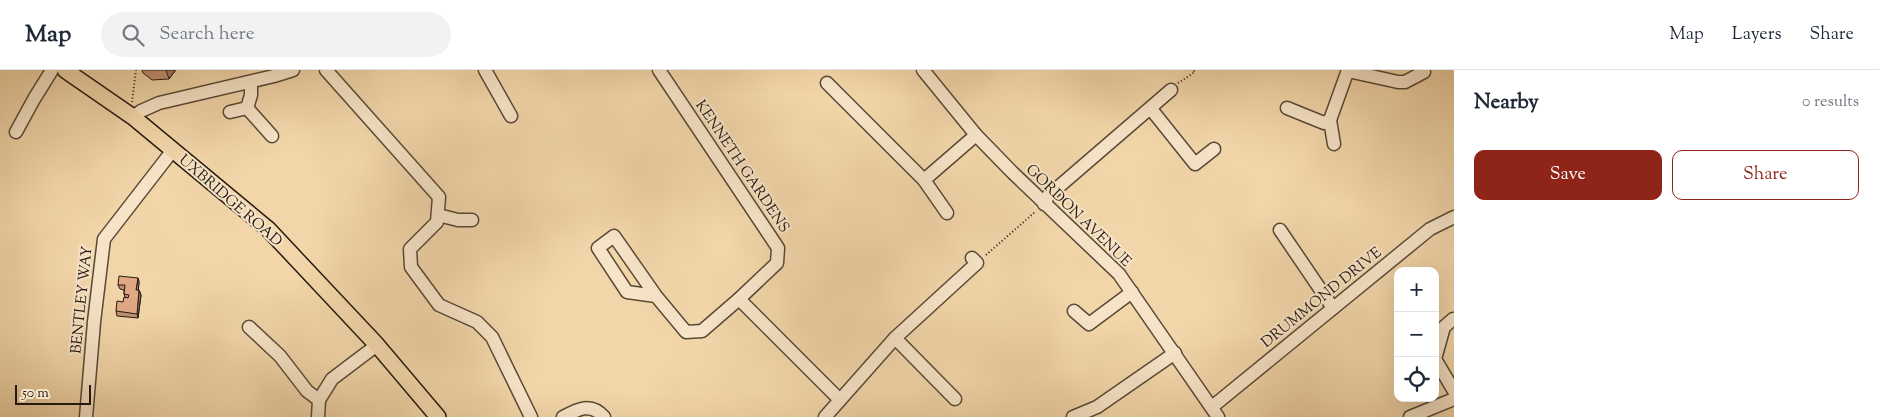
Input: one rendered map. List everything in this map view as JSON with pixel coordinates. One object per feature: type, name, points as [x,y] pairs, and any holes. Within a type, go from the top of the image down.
[{"type":"main road","name":"UXBRIDGE ROAD","points":[[65,70],[133,117],[268,229],[377,345],[438,417]]},
{"type":"street","points":[[16,132],[52,70]]},
{"type":"street","points":[[133,117],[159,103],[251,82],[273,73],[293,70]]},
{"type":"street","points":[[326,70],[439,198],[437,222],[410,249],[411,267],[439,305],[477,322],[492,337],[531,417]]},
{"type":"street","points":[[485,70],[511,116]]},
{"type":"street","name":"KENNETH GARDENS","points":[[656,296],[686,332],[702,331],[777,264],[778,248],[659,70]]},
{"type":"street","name":"GORDON AVENUE","points":[[923,70],[976,135],[1044,204],[1120,274],[1215,412]]},
{"type":"street","points":[[1334,144],[1330,120],[1348,71],[1405,82],[1424,72],[1423,70]]},
{"type":"street","points":[[247,108],[251,95],[251,82]]},
{"type":"street","points":[[827,83],[924,180],[947,213]]},
{"type":"street","points":[[1044,204],[1048,196],[1170,90]]},
{"type":"street","points":[[230,112],[247,108]]},
{"type":"street","points":[[247,108],[272,136]]},
{"type":"street","points":[[1287,108],[1324,123],[1330,120]]},
{"type":"street","points":[[1150,109],[1195,164],[1214,149]]},
{"type":"street","points":[[924,180],[976,135]]},
{"type":"street","name":"BENTLEY WAY","points":[[86,417],[94,322],[104,239],[173,150]]},
{"type":"street","points":[[438,215],[458,220],[472,220]]},
{"type":"street","name":"DRUMMOND DRIVE","points":[[1215,412],[1333,308],[1430,229],[1454,217]]},
{"type":"street","points":[[1280,230],[1333,308]]},
{"type":"street","points":[[614,236],[656,296],[627,292],[598,248],[614,236]]},
{"type":"street","points":[[825,417],[895,338],[974,261]]},
{"type":"street","points":[[1074,311],[1089,324],[1132,292]]},
{"type":"street","points":[[739,299],[840,400]]},
{"type":"street","points":[[1436,357],[1444,327],[1453,318]]},
{"type":"street","points":[[249,327],[280,356],[307,391],[318,400]]},
{"type":"street","points":[[895,338],[955,399]]},
{"type":"street","points":[[318,417],[318,400],[332,378],[377,345]]},
{"type":"street","points":[[1073,417],[1098,412],[1127,387],[1174,353]]},
{"type":"street","points":[[1439,366],[1454,391]]},
{"type":"street","points":[[1410,417],[1454,399]]},
{"type":"street","points":[[563,417],[580,408],[598,410],[604,417]]},
{"type":"path","points":[[133,117],[131,106],[136,70]]},
{"type":"path","points":[[1170,90],[1195,72],[1193,70]]},
{"type":"path","points":[[974,261],[1044,204]]},
{"type":"building","points":[[119,276],[138,278],[136,290],[139,290],[137,314],[116,311],[117,301],[123,302],[124,297],[128,298],[129,295],[124,294],[125,285],[118,285]]}]
